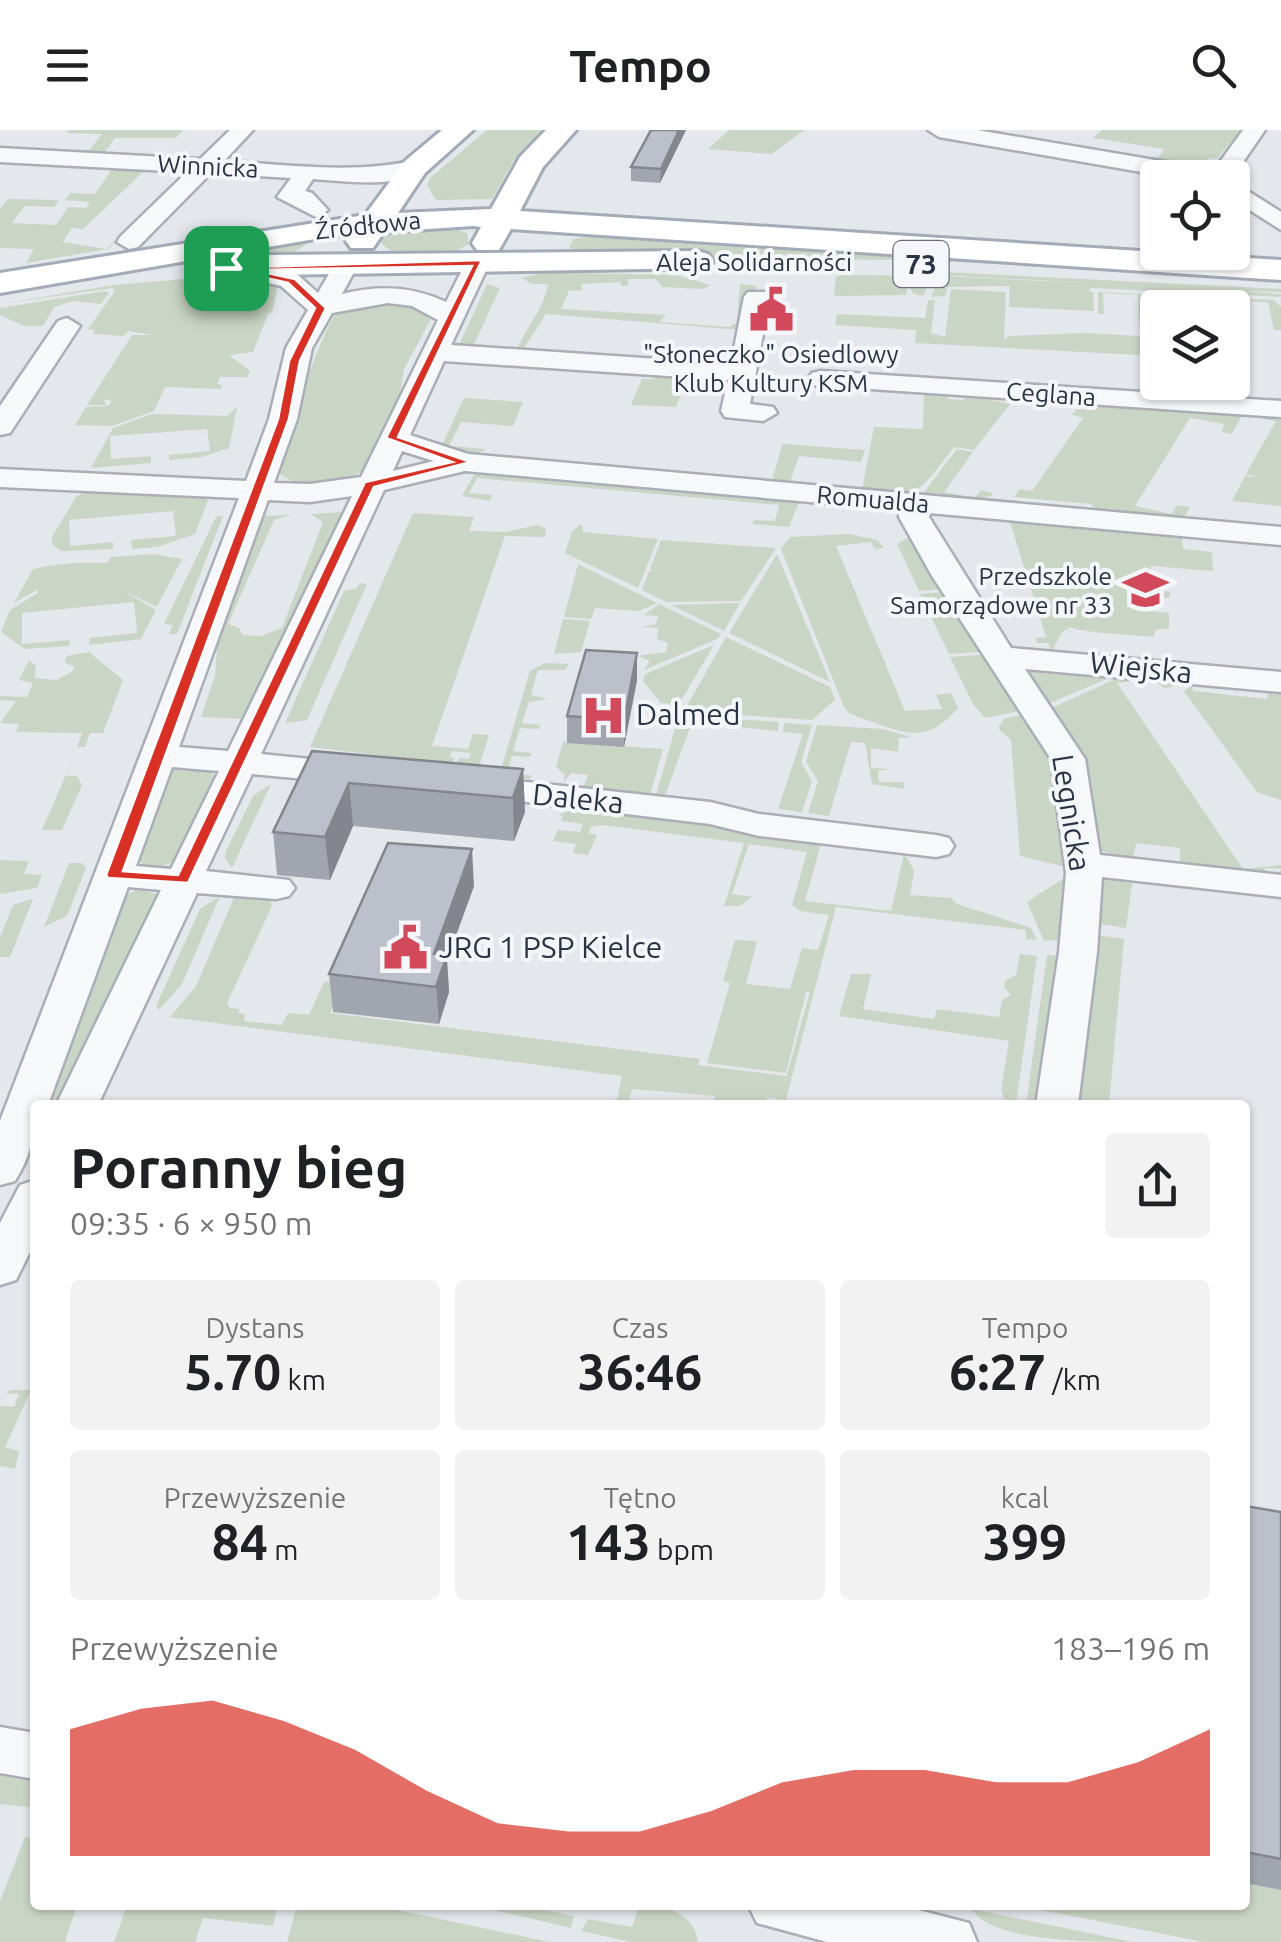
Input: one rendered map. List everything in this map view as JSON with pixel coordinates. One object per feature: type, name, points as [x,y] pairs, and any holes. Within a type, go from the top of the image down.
[{"type":"main road","points":[[347,263],[415,168],[459,130]]},
{"type":"main road","points":[[478,262],[530,163],[562,130]]},
{"type":"main road","name":"Źródłowa","points":[[0,283],[377,222],[501,217]]},
{"type":"main road","name":"Aleja Solidarności","points":[[501,217],[1281,270]]},
{"type":"main road","points":[[589,262],[563,256],[556,242],[573,232],[614,224]]},
{"type":"main road","name":"Źródłowa","points":[[0,294],[116,277],[347,263]]},
{"type":"main road","name":"Aleja Solidarności","points":[[347,263],[914,264],[1281,281]]},
{"type":"street","points":[[2,167],[24,156],[46,130]]},
{"type":"street","points":[[130,242],[242,130]]},
{"type":"street","points":[[938,130],[1140,165]]},
{"type":"street","points":[[1232,160],[1254,130]]},
{"type":"street","name":"Winnicka","points":[[24,156],[339,174],[396,174],[415,168]]},
{"type":"street","points":[[306,172],[290,197],[304,198],[316,210]]},
{"type":"street","points":[[1250,188],[1281,194]]},
{"type":"street","points":[[1250,198],[1281,223]]},
{"type":"street","points":[[79,1100],[478,262]]},
{"type":"street","points":[[0,1171],[39,1078],[283,419],[294,361],[347,263]]},
{"type":"street","points":[[226,268],[292,281],[320,308]]},
{"type":"street","points":[[320,308],[364,296],[394,294],[427,301],[451,318]]},
{"type":"street","points":[[757,297],[735,411],[764,413]]},
{"type":"street","points":[[0,427],[67,326]]},
{"type":"street","points":[[434,352],[740,373]]},
{"type":"street","name":"Ceglana","points":[[821,379],[1281,409]]},
{"type":"street","name":"Romualda","points":[[392,438],[465,462],[1281,536]]},
{"type":"street","name":"Romualda","points":[[0,478],[324,492],[465,462]]},
{"type":"street","name":"Legnicka","points":[[916,503],[916,522],[947,576],[1068,759],[1084,864],[1078,952],[1058,1100]]},
{"type":"street","name":"Wiejska","points":[[1000,657],[1281,682]]},
{"type":"street","points":[[159,755],[396,778]]},
{"type":"street","name":"Daleka","points":[[432,783],[710,814],[760,826],[936,846]]},
{"type":"street","points":[[1084,864],[1281,886]]},
{"type":"street","points":[[114,875],[276,888]]},
{"type":"street","points":[[0,1269],[30,1206]]},
{"type":"street","points":[[0,1750],[30,1755]]},
{"type":"street","points":[[808,1910],[942,1932]]},
{"type":"green space","points":[[183,130],[176,138],[115,138],[103,154],[87,153],[102,134],[67,133]]},
{"type":"green space","points":[[487,130],[544,130],[514,160],[492,199],[436,200],[427,185],[430,178]]},
{"type":"green space","points":[[729,130],[804,130],[772,154],[708,149]]},
{"type":"green space","points":[[1102,130],[1241,130],[1217,158],[1205,158],[1210,160],[1157,160],[1164,149],[1093,138]]},
{"type":"green space","points":[[112,169],[145,170],[83,229],[72,228],[63,242],[106,249],[137,220],[108,249],[26,263],[34,249],[0,248],[0,209],[8,199],[59,200],[54,207],[25,206],[12,223],[56,225],[68,207],[86,208],[90,202],[65,200],[70,193],[95,194]]},
{"type":"green space","points":[[447,226],[467,233],[469,244],[448,252],[410,256],[388,249],[380,241],[393,230]]},
{"type":"green space","points":[[321,235],[296,251],[296,257],[135,268]]},
{"type":"green space","points":[[601,235],[1281,278],[915,260],[623,258],[575,253],[569,246],[574,239]]},
{"type":"green space","points":[[943,272],[1281,292],[1091,288],[1088,291],[1093,292],[1094,311],[1009,307],[1010,286],[948,287],[945,296],[931,297],[940,276],[1107,284],[940,275]]},
{"type":"green space","points":[[542,273],[676,275],[710,285],[703,289],[662,287],[656,279],[628,279],[628,285],[622,287],[620,282],[581,284],[582,290],[569,291],[561,309],[666,315],[659,322],[729,327],[737,322],[740,284],[757,286],[741,330],[546,314],[522,351],[516,351],[540,308],[548,284],[532,284],[521,278]]},
{"type":"green space","points":[[242,274],[274,281],[278,286],[272,312],[253,352],[229,355],[250,371],[247,377],[220,377],[217,384],[222,385],[221,389],[165,387],[154,411],[112,426],[75,425],[86,407],[108,406],[112,401],[104,399],[106,405],[87,405],[132,335],[153,335],[129,331],[123,336],[93,334],[95,330],[88,329],[113,288],[0,304],[114,285]]},
{"type":"green space","points":[[836,277],[931,278],[923,296],[914,294],[908,286],[906,295],[837,296]]},
{"type":"green space","points":[[487,284],[500,288],[471,351],[459,345]]},
{"type":"green space","points":[[951,289],[1006,292],[1004,340],[1008,336],[1085,333],[1140,336],[1140,355],[915,343],[916,330],[835,325],[837,314],[925,318],[928,300],[935,300],[931,333],[945,337]]},
{"type":"green space","points":[[1098,292],[1140,294],[1140,322],[1138,295],[1103,293],[1104,314],[1098,314]]},
{"type":"green space","points":[[1250,292],[1281,294],[1250,296]]},
{"type":"green space","points":[[109,293],[101,304],[73,301],[54,307],[43,326],[24,326],[0,315],[0,308]]},
{"type":"green space","points":[[397,299],[430,313],[430,321],[404,369],[399,400],[361,472],[340,482],[310,485],[279,474],[302,392],[337,312],[357,303]]},
{"type":"green space","points":[[1250,299],[1274,300],[1281,307],[1281,330],[1274,330],[1268,302]]},
{"type":"green space","points":[[655,375],[712,379],[706,396],[681,394],[676,407],[631,405],[642,379],[654,379]]},
{"type":"green space","points":[[924,391],[948,393],[948,399],[964,400],[965,394],[1010,404],[974,450],[954,447],[917,489],[862,490],[874,427],[923,429]]},
{"type":"green space","points":[[464,398],[523,402],[513,426],[461,422],[449,446],[486,449],[477,454],[441,447]]},
{"type":"green space","points":[[1082,402],[1242,415],[1232,434],[1222,432],[1224,424],[1190,418],[1135,506],[1172,514],[1177,505],[1190,507],[1184,518],[1097,511],[1091,504],[1014,497],[1020,489],[1032,491],[1083,418],[1072,415]]},
{"type":"green space","points":[[237,407],[229,448],[202,457],[169,460],[169,455],[210,451],[207,429],[110,436],[111,459],[151,456],[151,463],[91,468],[113,428],[152,414],[227,416]]},
{"type":"green space","points":[[1266,415],[1281,415],[1281,506],[1232,501],[1245,476],[1257,477],[1246,474],[1276,421],[1262,419]]},
{"type":"green space","points":[[782,445],[865,450],[861,462],[799,456],[790,482],[772,481]]},
{"type":"green space","points":[[957,449],[973,452],[944,492],[975,498],[981,490],[993,493],[991,496],[976,500],[922,495]]},
{"type":"green space","points":[[475,473],[799,502],[789,527],[752,524],[754,520],[775,521],[779,505],[477,478],[469,493],[492,495],[490,501],[462,496]]},
{"type":"green space","points":[[83,493],[208,500],[195,534],[157,547],[132,549],[131,540],[176,536],[173,511],[69,520],[70,546],[113,542],[113,549],[61,551],[52,544],[52,537],[76,497]]},
{"type":"green space","points":[[343,512],[244,719],[201,717],[215,676],[218,637],[260,516],[291,515],[274,520],[228,624],[239,628],[243,635],[261,636],[282,628],[323,522],[311,514]]},
{"type":"green space","points":[[413,513],[474,517],[469,531],[506,532],[537,525],[546,529],[545,537],[505,536],[432,746],[468,749],[473,734],[489,735],[479,767],[456,765],[459,758],[469,759],[471,753],[452,751],[452,764],[310,747]]},
{"type":"green space","points":[[223,516],[177,634],[169,634],[173,625],[164,624],[216,517]]},
{"type":"green space","points":[[1010,522],[1182,538],[1183,549],[1212,552],[1213,571],[1151,566],[1151,589],[1170,592],[1170,598],[1150,597],[1149,611],[1169,613],[1169,628],[1155,630],[1154,637],[1070,627],[1062,632],[1051,653],[1048,643],[1037,643],[1036,638],[1046,637]]},
{"type":"green space","points":[[582,524],[583,532],[658,539],[638,588],[565,553],[572,531]]},
{"type":"green space","points":[[849,534],[877,540],[884,548],[875,549],[871,542],[836,546],[905,711],[942,709],[936,695],[951,693],[958,708],[932,729],[895,730],[850,714],[844,707],[781,549],[790,537]]},
{"type":"green space","points":[[912,536],[941,589],[919,591],[897,544]]},
{"type":"green space","points":[[661,540],[776,548],[741,601],[666,602],[642,590],[649,571],[653,571],[650,569]]},
{"type":"green space","points":[[153,554],[182,559],[157,607],[122,590],[156,610],[141,639],[89,645],[90,638],[137,633],[134,602],[22,613],[22,644],[70,640],[69,646],[25,649],[1,632],[10,610],[38,593],[37,590],[14,603],[33,569],[107,563],[111,557]]},
{"type":"green space","points":[[777,554],[830,682],[729,633]]},
{"type":"green space","points":[[578,564],[657,603],[639,611],[595,608],[591,619],[564,617]]},
{"type":"green space","points":[[360,583],[367,584],[307,720],[285,723],[344,591],[357,588]]},
{"type":"green space","points":[[942,592],[982,652],[949,654],[920,594]]},
{"type":"green space","points":[[740,603],[724,631],[671,605]]},
{"type":"green space","points":[[659,604],[721,634],[644,670],[650,661],[638,656],[666,652],[668,643],[657,639],[658,628],[641,627],[656,624],[658,616],[644,615]]},
{"type":"green space","points":[[563,619],[590,621],[581,652],[554,654]]},
{"type":"green space","points":[[726,637],[830,687],[835,700],[812,720],[684,711]]},
{"type":"green space","points":[[714,645],[679,704],[661,703],[643,681],[645,674]]},
{"type":"green space","points":[[89,652],[123,680],[103,733],[90,733],[85,747],[77,747],[82,733],[16,732],[19,724],[0,723],[16,701],[0,700],[0,696],[27,697],[33,683],[19,680],[29,660],[36,666],[35,678],[57,680],[73,671],[74,667],[64,662],[67,656]]},
{"type":"green space","points":[[990,654],[1029,709],[985,718],[973,704],[950,657]]},
{"type":"green space","points":[[1020,662],[1032,664],[1036,673],[1108,678],[1109,670],[1123,672],[1045,705]]},
{"type":"green space","points":[[545,663],[569,664],[565,670],[538,670],[531,695],[548,699],[529,702],[522,723],[540,725],[539,729],[520,728],[513,751],[531,753],[530,757],[512,756],[507,773],[532,776],[499,776],[530,671]]},
{"type":"green space","points":[[1129,673],[1167,678],[1174,687],[1163,688],[1155,678],[1117,683],[1243,869],[1281,865],[1281,869],[1264,868],[1269,875],[1281,871],[1281,878],[1180,865],[1180,848],[1136,843],[1133,860],[1097,850],[1047,710]]},
{"type":"green space","points":[[1192,685],[1193,691],[1267,699],[1268,687],[1281,689],[1281,800],[1257,792],[1184,691]]},
{"type":"green space","points":[[1031,713],[1050,742],[1070,868],[1020,856],[1011,740],[998,728],[1005,718]]},
{"type":"green space","points":[[679,715],[779,722],[778,731],[692,722],[665,796],[656,795]]},
{"type":"green space","points":[[784,723],[812,725],[801,762],[812,781],[802,812],[778,809],[803,734],[783,732]]},
{"type":"green space","points":[[817,725],[883,729],[911,737],[899,738],[898,752],[871,748],[871,768],[890,769],[878,771],[879,782],[903,782],[904,789],[872,784],[865,743],[851,742],[829,816],[808,813],[818,781],[806,762]]},
{"type":"green space","points":[[563,742],[663,749],[650,795],[584,786],[588,775],[571,773],[563,783],[565,775],[556,767]]},
{"type":"green space","points":[[77,749],[66,776],[77,776],[82,785],[62,830],[42,830]]},
{"type":"green space","points":[[183,765],[211,769],[215,779],[177,858],[163,866],[143,864],[138,861],[168,774]]},
{"type":"green space","points":[[271,784],[232,868],[225,858],[226,851],[253,796]]},
{"type":"green space","points":[[575,807],[823,837],[805,901],[891,911],[904,854],[914,870],[910,895],[951,898],[957,904],[1031,928],[1037,940],[1026,939],[1026,930],[836,907],[786,1100],[714,1100],[715,1096],[632,1089],[629,1100],[617,1100],[622,1076],[170,1017],[196,986],[236,893],[269,898],[272,906],[227,1003],[245,1014],[244,1021],[282,1025],[288,1013],[309,1015],[324,982],[343,980],[330,1013],[700,1059],[698,1065],[786,1076],[783,1089],[810,992],[806,992],[786,1073],[707,1063],[730,983],[723,981],[735,940],[757,941],[746,984],[790,989],[802,948],[818,950],[829,915],[801,911],[792,905],[807,852],[749,844],[732,894],[752,897],[739,906],[724,906],[744,843],[602,825],[591,827],[589,833],[597,835],[588,855],[573,853],[576,844],[553,841],[558,830],[580,832],[583,824],[561,821],[563,816],[559,815]]},
{"type":"green space","points":[[0,860],[29,861],[24,874],[42,875],[37,888],[0,894]]},
{"type":"green space","points":[[69,863],[82,863],[86,868],[67,916],[44,927]]},
{"type":"green space","points":[[1069,875],[1062,940],[1044,941],[1027,902]]},
{"type":"green space","points":[[1096,879],[1132,883],[1126,928],[1093,923]]},
{"type":"green space","points":[[137,889],[156,894],[61,1100],[49,1100],[122,898]]},
{"type":"green space","points":[[220,896],[182,984],[159,1010],[156,1006],[200,909]]},
{"type":"green space","points":[[33,899],[10,957],[0,957],[0,937],[13,905]]},
{"type":"green space","points":[[1097,935],[1124,939],[1109,1100],[1073,1100]]},
{"type":"green space","points":[[1020,954],[1037,956],[1017,1100],[1004,1098],[1001,1090],[1009,1041],[839,1016],[851,974],[871,974],[863,1009],[934,1019],[937,1009],[999,1017],[1002,1000],[1011,995],[1004,988],[1005,981],[1016,975]]},
{"type":"green space","points":[[1047,955],[1063,956],[1039,1100],[1027,1100]]},
{"type":"green space","points":[[30,1390],[5,1447],[19,1451],[15,1469],[0,1466],[0,1406],[14,1407],[19,1394],[5,1393]]},
{"type":"green space","points":[[0,1772],[30,1778],[30,1807],[0,1804]]},
{"type":"green space","points":[[25,1837],[30,1838],[30,1910],[75,1910],[65,1942],[0,1942],[0,1901]]},
{"type":"green space","points":[[1250,1884],[1281,1890],[1281,1942],[1204,1942],[1041,1910],[1250,1910]]},
{"type":"green space","points":[[125,1910],[277,1910],[273,1926],[203,1918],[195,1942],[114,1942]]},
{"type":"green space","points":[[296,1910],[398,1910],[549,1942],[287,1942]]},
{"type":"green space","points":[[494,1910],[545,1910],[574,1916],[571,1928]]},
{"type":"green space","points":[[638,1910],[670,1910],[693,1927],[698,1942],[632,1942],[581,1931],[588,1919],[632,1927]]},
{"type":"green space","points":[[973,1910],[1132,1942],[1043,1938],[982,1920]]},
{"type":"building","points":[[651,130],[679,130],[661,169],[631,167]]},
{"type":"building","points":[[586,650],[637,653],[624,720],[567,716]]},
{"type":"building","points":[[312,751],[523,769],[513,798],[349,783],[325,837],[273,832]]},
{"type":"building","name":"JRG 1 PSP Kielce","points":[[388,843],[472,849],[434,954],[447,955],[436,987],[329,974]]},
{"type":"building","points":[[1250,1507],[1281,1512],[1281,1859],[1250,1853]]},
{"type":"place","name":"\"Słoneczko\" Osiedlowy Klub Kultury KSM","points":[[771,310]]},
{"type":"place","name":"Przedszkole Samorządowe nr 33","points":[[1145,590]]},
{"type":"place","name":"Dalmed","points":[[603,715]]},
{"type":"place","name":"JRG 1 PSP Kielce","points":[[406,948]]},
{"type":"route","points":[[478,262],[392,438],[427,453],[465,462],[370,485],[183,880],[114,875],[283,419],[294,361],[320,308],[292,281],[226,268],[478,262]]}]
